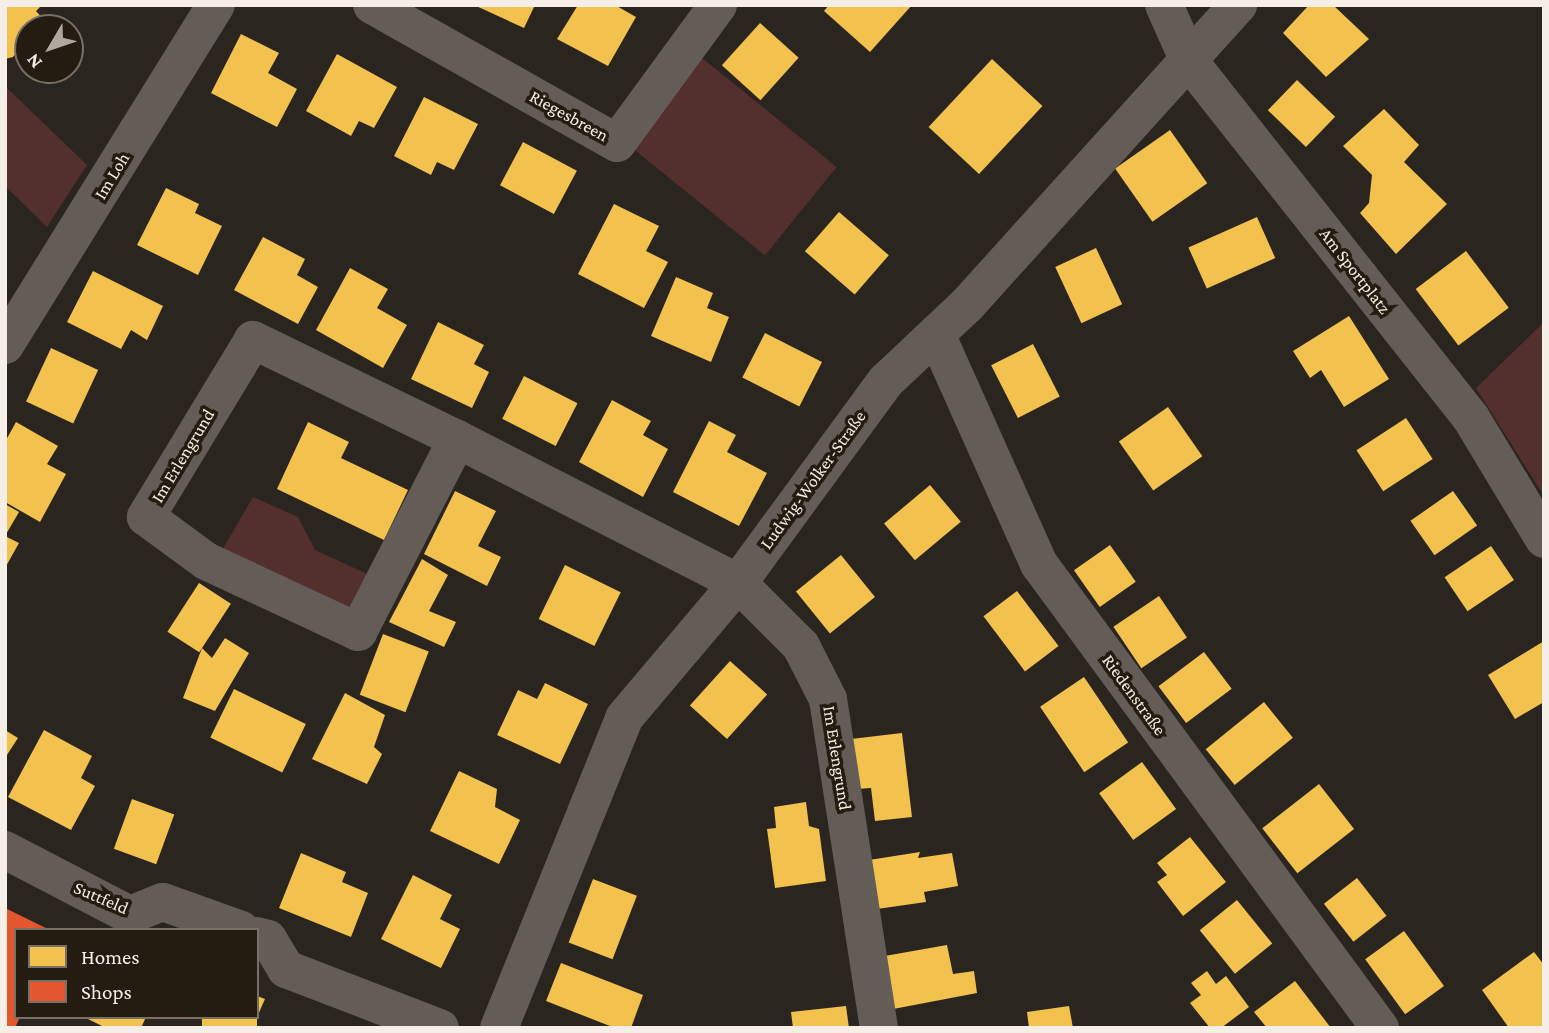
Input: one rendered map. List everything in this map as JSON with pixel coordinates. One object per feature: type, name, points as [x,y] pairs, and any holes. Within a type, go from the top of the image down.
[{"type":"street","name":"Im Loh","points":[[5,345],[216,5]]},
{"type":"street","name":"Riegesbreen","points":[[372,5],[617,143],[718,5]]},
{"type":"street","name":"Am Sportplatz","points":[[1164,5],[1189,61],[1471,418],[1544,539]]},
{"type":"street","name":"Ludwig-Wolker-Straße","points":[[499,1028],[624,718],[738,583],[886,381],[936,334],[1238,5]]},
{"type":"street","name":"Riedenstraße","points":[[936,334],[1039,564],[1380,1028]]},
{"type":"street","name":"Im Erlengrund","points":[[457,439],[358,632],[205,561],[146,517],[253,340],[457,439],[738,583],[801,646],[828,699],[879,1028]]},
{"type":"street","name":"Suttfeld","points":[[5,850],[130,915],[163,902],[235,928]]},
{"type":"street","points":[[259,937],[268,939],[286,969],[440,1028]]},
{"type":"shaded area","points":[[696,53],[837,167],[765,256],[624,142]]},
{"type":"shaded area","points":[[5,86],[87,165],[47,227],[5,186]]},
{"type":"shaded area","points":[[1544,322],[1544,496],[1476,388]]},
{"type":"shaded area","points":[[253,497],[298,517],[315,550],[374,577],[353,620],[220,554]]},
{"type":"building: Homes","points":[[5,5],[42,5],[36,11],[39,14],[14,14],[14,56],[5,59]]},
{"type":"building: Homes","points":[[474,5],[535,5],[524,28]]},
{"type":"building: Homes","points":[[578,5],[615,5],[636,17],[608,66],[557,39]]},
{"type":"building: Homes","points":[[829,5],[912,5],[870,52],[824,11]]},
{"type":"building: Homes","points":[[1309,5],[1333,5],[1369,39],[1326,77],[1283,33]]},
{"type":"building: Homes","points":[[760,23],[799,58],[761,100],[722,65]]},
{"type":"building: Homes","points":[[241,34],[279,53],[268,73],[297,89],[277,127],[211,93]]},
{"type":"building: Homes","points":[[337,54],[397,87],[374,128],[359,121],[351,136],[306,111]]},
{"type":"building: Homes","points":[[992,59],[1042,106],[979,174],[929,127]]},
{"type":"building: Homes","points":[[1297,80],[1335,117],[1306,147],[1268,110]]},
{"type":"building: Homes","points":[[424,97],[478,124],[454,170],[437,162],[431,175],[394,156]]},
{"type":"building: Homes","points":[[1384,109],[1419,145],[1404,162],[1447,204],[1396,254],[1360,213],[1369,203],[1372,175],[1343,146]]},
{"type":"building: Homes","points":[[1170,130],[1207,183],[1152,222],[1115,168]]},
{"type":"building: Homes","points":[[523,142],[577,171],[554,214],[500,185]]},
{"type":"building: Homes","points":[[166,188],[199,204],[195,213],[222,226],[198,275],[137,245]]},
{"type":"building: Homes","points":[[614,204],[659,226],[646,251],[668,262],[644,308],[578,274]]},
{"type":"building: Homes","points":[[839,212],[889,255],[855,295],[805,251]]},
{"type":"building: Homes","points":[[1257,217],[1275,258],[1207,289],[1188,248]]},
{"type":"building: Homes","points":[[263,237],[305,259],[297,275],[318,287],[298,324],[234,290]]},
{"type":"building: Homes","points":[[1096,248],[1122,304],[1081,323],[1055,267]]},
{"type":"building: Homes","points":[[1466,251],[1509,308],[1458,346],[1416,289]]},
{"type":"building: Homes","points":[[350,268],[388,289],[377,308],[407,325],[383,368],[316,330]]},
{"type":"building: Homes","points":[[93,271],[163,306],[147,340],[131,330],[121,349],[67,322]]},
{"type":"building: Homes","points":[[676,277],[713,293],[707,308],[729,317],[711,362],[651,336]]},
{"type":"building: Homes","points":[[1349,316],[1389,379],[1344,407],[1321,370],[1310,378],[1293,351]]},
{"type":"building: Homes","points":[[438,322],[484,345],[474,364],[489,372],[472,408],[411,379]]},
{"type":"building: Homes","points":[[765,333],[822,362],[799,407],[742,378]]},
{"type":"building: Homes","points":[[1033,344],[1060,397],[1018,418],[991,365]]},
{"type":"building: Homes","points":[[51,348],[98,370],[73,423],[26,401]]},
{"type":"building: Homes","points":[[524,376],[577,403],[556,446],[502,419]]},
{"type":"building: Homes","points":[[612,400],[651,421],[643,435],[668,449],[643,497],[579,462]]},
{"type":"building: Homes","points":[[1168,407],[1202,456],[1153,491],[1119,441]]},
{"type":"building: Homes","points":[[1406,418],[1433,459],[1383,491],[1357,450]]},
{"type":"building: Homes","points":[[709,421],[736,435],[727,452],[767,473],[739,526],[673,492]]},
{"type":"building: Homes","points":[[16,422],[58,446],[47,464],[66,474],[40,522],[5,502],[5,442]]},
{"type":"building: Homes","points":[[308,422],[349,442],[341,458],[408,490],[384,540],[277,489]]},
{"type":"building: Homes","points":[[930,485],[961,522],[915,560],[884,524]]},
{"type":"building: Homes","points":[[455,491],[496,511],[478,546],[501,557],[487,586],[424,554]]},
{"type":"building: Homes","points":[[1453,491],[1477,525],[1434,555],[1410,521]]},
{"type":"building: Homes","points":[[5,504],[19,512],[5,536]]},
{"type":"building: Homes","points":[[5,536],[19,543],[5,568]]},
{"type":"building: Homes","points":[[1110,545],[1136,582],[1100,607],[1074,570]]},
{"type":"building: Homes","points":[[1491,546],[1514,580],[1468,611],[1445,577]]},
{"type":"building: Homes","points":[[841,555],[875,597],[830,633],[796,592]]},
{"type":"building: Homes","points":[[422,559],[448,575],[429,611],[456,622],[444,647],[389,622]]},
{"type":"building: Homes","points":[[565,565],[621,592],[594,646],[539,619]]},
{"type":"building: Homes","points":[[199,583],[231,604],[199,652],[167,632]]},
{"type":"building: Homes","points":[[1017,591],[1059,646],[1025,671],[983,616]]},
{"type":"building: Homes","points":[[1159,596],[1187,637],[1141,668],[1113,627]]},
{"type":"building: Homes","points":[[383,634],[429,652],[405,712],[360,695]]},
{"type":"building: Homes","points":[[225,638],[249,653],[215,711],[183,698],[202,648],[212,658]]},
{"type":"building: Homes","points":[[1544,641],[1544,702],[1515,719],[1488,675]]},
{"type":"building: Homes","points":[[1204,652],[1232,689],[1186,723],[1158,686]]},
{"type":"building: Homes","points":[[730,661],[767,694],[727,739],[690,706]]},
{"type":"building: Homes","points":[[1084,677],[1128,742],[1084,772],[1040,707]]},
{"type":"building: Homes","points":[[545,683],[588,704],[560,764],[497,735],[518,690],[537,699]]},
{"type":"building: Homes","points":[[234,689],[306,724],[282,773],[210,738]]},
{"type":"building: Homes","points":[[345,693],[385,715],[374,747],[382,754],[367,784],[312,759]]},
{"type":"building: Homes","points":[[1264,702],[1293,738],[1235,785],[1206,749]]},
{"type":"building: Homes","points":[[5,730],[18,738],[5,758]]},
{"type":"building: Homes","points":[[44,730],[92,756],[81,778],[95,786],[71,830],[8,797]]},
{"type":"building: Homes","points":[[902,733],[912,817],[875,821],[871,788],[857,789],[851,739]]},
{"type":"building: Homes","points":[[1142,762],[1176,809],[1133,840],[1099,793]]},
{"type":"building: Homes","points":[[459,771],[497,789],[495,807],[520,820],[499,864],[430,831]]},
{"type":"building: Homes","points":[[1319,784],[1354,829],[1297,873],[1262,828]]},
{"type":"building: Homes","points":[[132,799],[174,814],[156,864],[114,849]]},
{"type":"building: Homes","points":[[806,802],[809,826],[819,829],[826,881],[775,888],[767,829],[776,828],[774,807]]},
{"type":"building: Homes","points":[[1190,837],[1226,882],[1183,916],[1157,882],[1167,875],[1157,863]]},
{"type":"building: Homes","points":[[920,852],[918,858],[952,853],[958,886],[924,892],[926,902],[877,909],[869,860]]},
{"type":"building: Homes","points":[[301,853],[346,872],[342,882],[368,893],[351,937],[279,908]]},
{"type":"building: Homes","points":[[413,875],[452,895],[440,919],[460,929],[441,968],[381,939]]},
{"type":"building: Homes","points":[[1357,878],[1387,916],[1353,942],[1324,904]]},
{"type":"building: Homes","points":[[593,879],[637,896],[613,959],[569,942]]},
{"type":"building: Homes","points":[[1237,900],[1272,944],[1235,974],[1200,930]]},
{"type":"building: Homes","points":[[1404,931],[1444,986],[1405,1014],[1365,959]]},
{"type":"building: Homes","points":[[947,945],[953,974],[974,971],[977,993],[888,1010],[879,957]]},
{"type":"building: Homes","points":[[1534,952],[1544,965],[1544,1028],[1509,1028],[1482,990]]},
{"type":"building: Homes","points":[[561,963],[643,995],[631,1028],[615,1028],[546,1001]]},
{"type":"building: Homes","points":[[1207,971],[1216,984],[1226,976],[1249,1007],[1221,1028],[1210,1028],[1190,1003],[1201,995],[1191,983]]},
{"type":"building: Homes","points":[[1295,981],[1331,1028],[1267,1028],[1254,1012]]},
{"type":"building: Homes","points":[[259,997],[265,999],[259,1012]]},
{"type":"building: Homes","points":[[846,1006],[849,1028],[793,1028],[791,1012]]},
{"type":"building: Homes","points":[[1069,1006],[1073,1028],[1029,1028],[1027,1012]]},
{"type":"building: Homes","points":[[88,1019],[145,1019],[141,1028],[106,1028]]},
{"type":"building: Homes","points":[[202,1019],[257,1019],[257,1028],[202,1028]]},
{"type":"building: Shops","points":[[5,908],[46,928],[14,928],[14,1019],[19,1019],[15,1028],[5,1028]]}]
